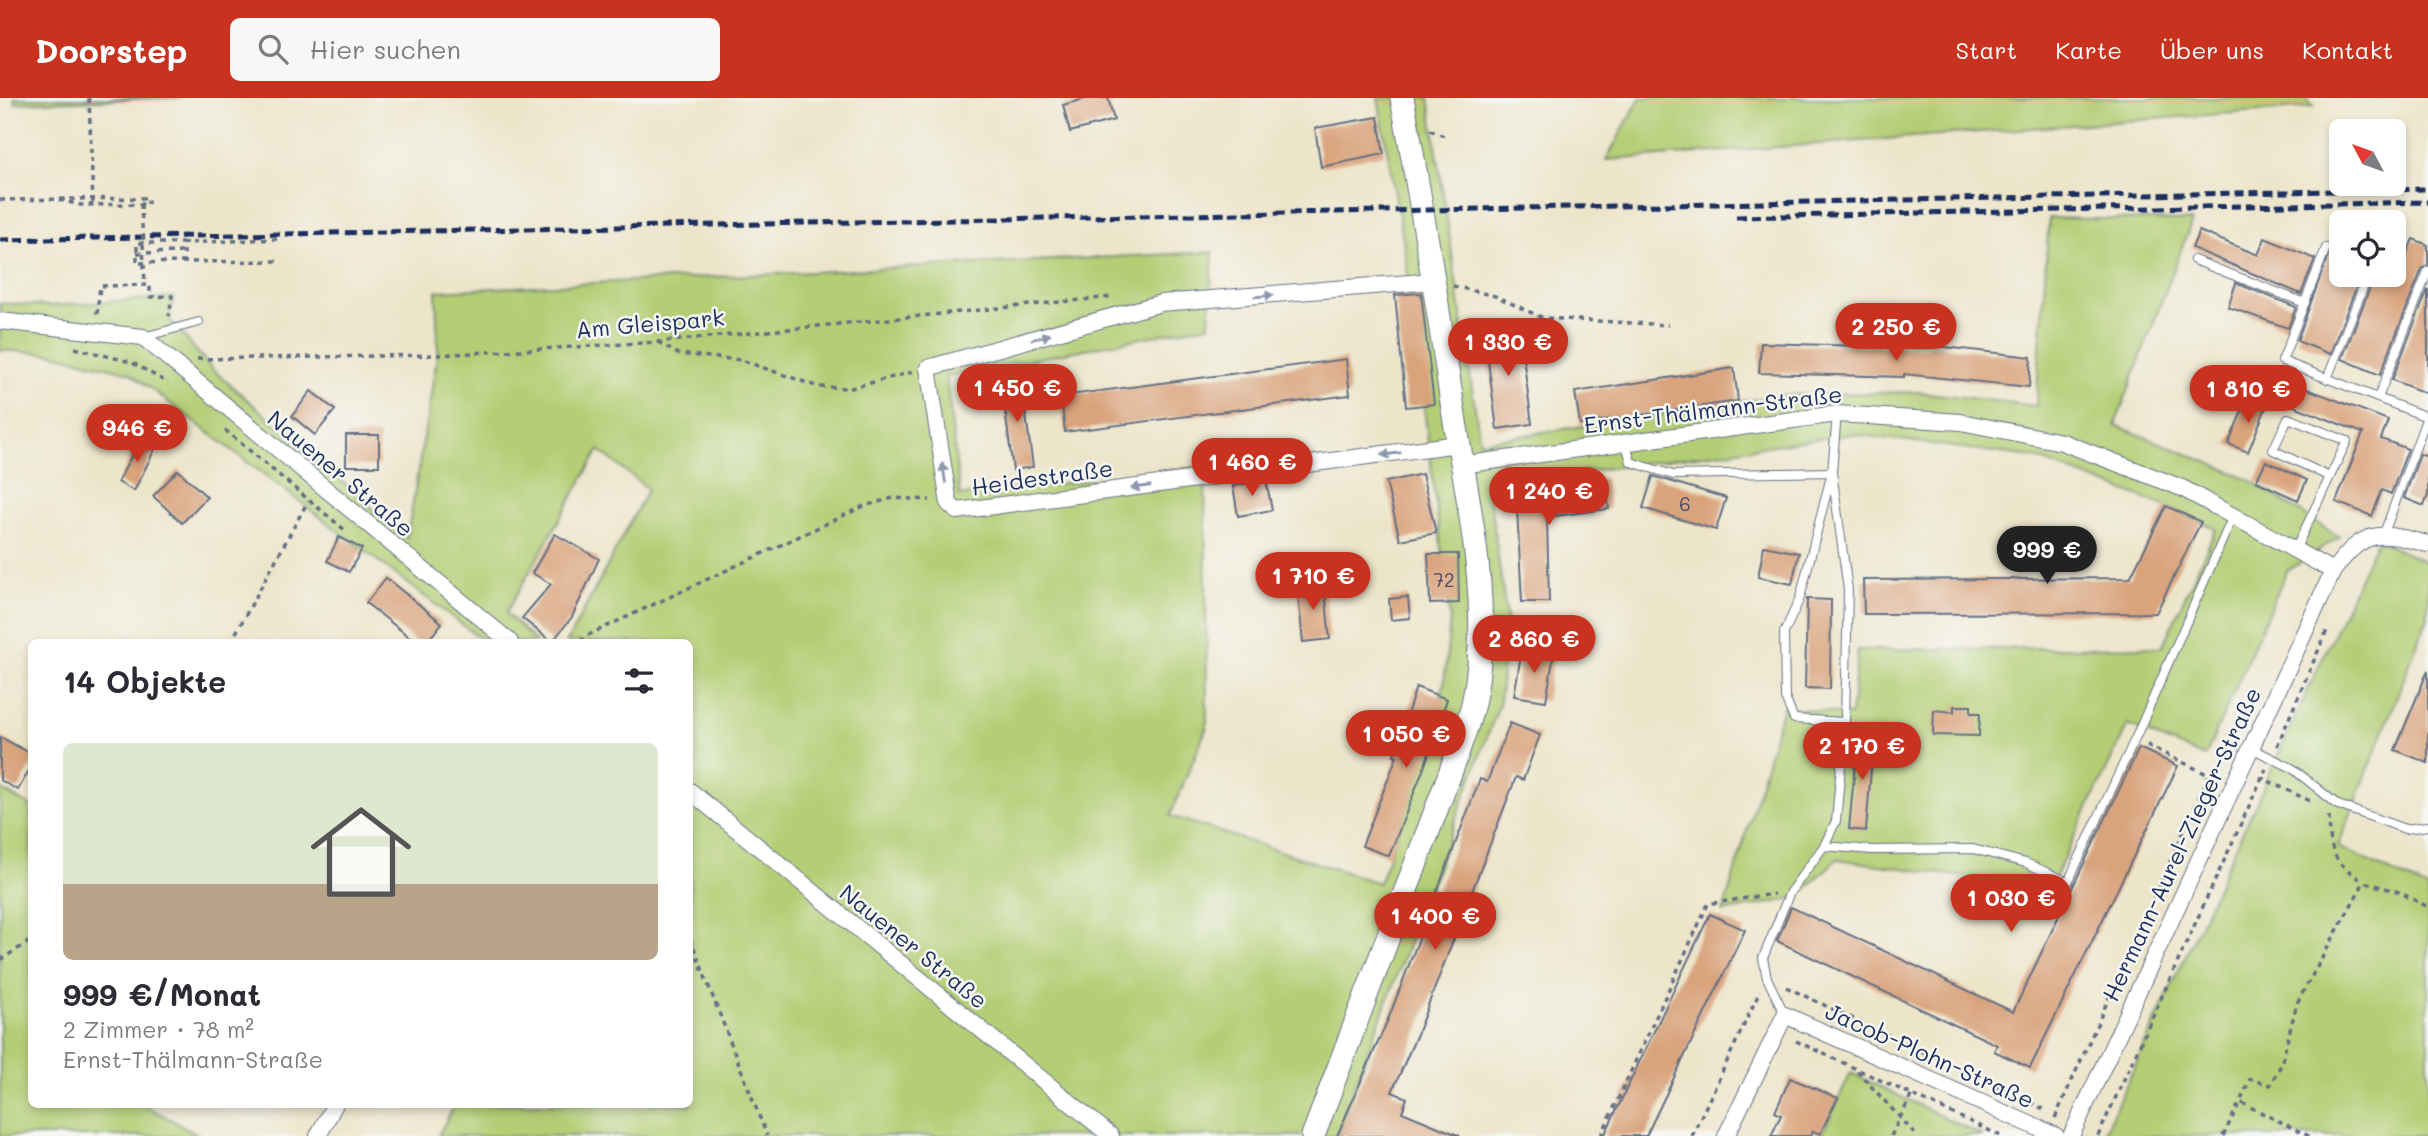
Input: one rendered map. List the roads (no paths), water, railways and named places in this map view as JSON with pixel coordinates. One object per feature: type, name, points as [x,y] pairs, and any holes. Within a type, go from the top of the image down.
[{"type":"main road","points":[[1313,1136],[1455,760],[1474,700],[1481,629],[1479,582],[1434,281],[1402,98]]},
{"type":"street","name":"Heidestraße","points":[[1434,281],[1161,303],[928,368],[949,504],[957,511],[1460,455]]},
{"type":"street","points":[[0,321],[143,337]]},
{"type":"street","name":"Nauener Straße","points":[[143,337],[506,639]]},
{"type":"street","name":"Ernst-Thälmann-Straße","points":[[1460,455],[1625,441],[1837,414],[1961,422],[2062,442],[2182,488],[2333,571]]},
{"type":"street","points":[[2333,571],[2356,545],[2384,533],[2428,544]]},
{"type":"street","name":"Hermann-Aurel-Zieger-Straße","points":[[2071,1136],[2333,571]]},
{"type":"street","name":"Nauener Straße","points":[[693,794],[1111,1136]]},
{"type":"street","points":[[1726,1136],[1785,1015]]},
{"type":"street","name":"Jacob-Plohn-Straße","points":[[1785,1015],[2052,1134]]},
{"type":"street","points":[[318,1136],[332,1108]]},
{"type":"lane","points":[[2326,248],[2282,361],[2427,415],[2384,533]]},
{"type":"lane","points":[[2194,260],[2305,303]]},
{"type":"lane","points":[[2378,398],[2428,271]]},
{"type":"lane","points":[[2327,379],[2363,287]]},
{"type":"lane","points":[[143,337],[199,322]]},
{"type":"lane","points":[[1837,414],[1832,472],[1800,598],[1784,633],[1785,698],[1794,719],[1845,722]]},
{"type":"lane","points":[[2295,550],[2330,477],[2347,441],[2288,418],[2273,450],[2330,477]]},
{"type":"lane","points":[[1625,441],[1631,462],[1673,475],[1832,472]]},
{"type":"lane","points":[[1785,1015],[1767,978],[1763,958],[1790,892],[1824,846],[1836,821],[1845,722],[1848,590],[1832,472]]},
{"type":"lane","points":[[1824,846],[1872,850],[1973,849],[2026,863],[2068,882],[2135,739],[2233,516]]},
{"type":"lane","points":[[2251,748],[2292,768],[2339,805],[2405,829],[2428,827]]},
{"type":"railway","points":[[0,240],[2428,189]]},
{"type":"railway","points":[[1736,217],[2428,202]]}]
